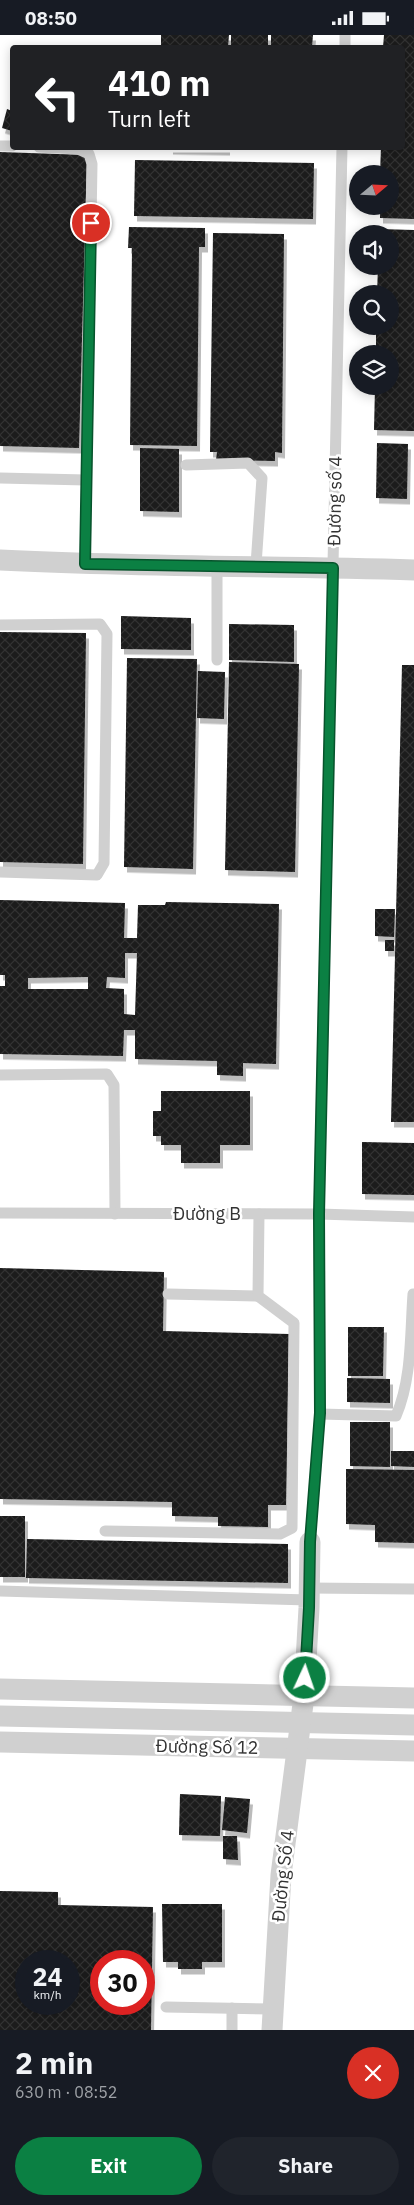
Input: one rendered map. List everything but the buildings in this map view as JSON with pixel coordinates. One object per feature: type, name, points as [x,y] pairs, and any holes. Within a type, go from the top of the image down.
[{"type":"street","points":[[0,560],[85,564],[256,565],[414,570]]},
{"type":"street","name":"Đường số 4","points":[[302,1723],[310,1542]]},
{"type":"street","points":[[0,1689],[414,1698]]},
{"type":"street","name":"Đường Số 12","points":[[0,1716],[414,1725]]},
{"type":"street","name":"Đường Số 4","points":[[272,2030],[281,1875],[302,1723]]},
{"type":"street","name":"Đường Số 12","points":[[0,1742],[414,1751]]},
{"type":"lane","points":[[80,150],[89,154],[92,164],[85,564]]},
{"type":"lane","name":"Đường số 4","points":[[310,1542],[320,1413],[319,1214],[342,150]]},
{"type":"lane","points":[[186,465],[248,463],[262,478],[256,565]]},
{"type":"lane","points":[[0,479],[86,480]]},
{"type":"lane","points":[[217,566],[217,659]]},
{"type":"lane","points":[[0,625],[100,624],[107,634],[104,863],[97,875],[0,871]]},
{"type":"lane","points":[[0,1075],[107,1074],[114,1085],[115,1214]]},
{"type":"lane","name":"Đường B","points":[[0,1213],[319,1214],[414,1217]]},
{"type":"lane","points":[[258,1296],[259,1214]]},
{"type":"lane","points":[[105,1531],[280,1534],[292,1528],[294,1323],[258,1296],[168,1294]]},
{"type":"lane","points":[[320,1413],[396,1416],[403,1399],[406,1383],[413,1294]]},
{"type":"lane","points":[[0,1591],[309,1594],[414,1589]]},
{"type":"lane","points":[[166,2007],[274,2009]]},
{"type":"lane","points":[[232,2008],[232,2030]]},
{"type":"route","points":[[91,223],[85,564],[256,565],[333,568],[319,1214],[320,1413],[310,1542],[305,1678]]}]
